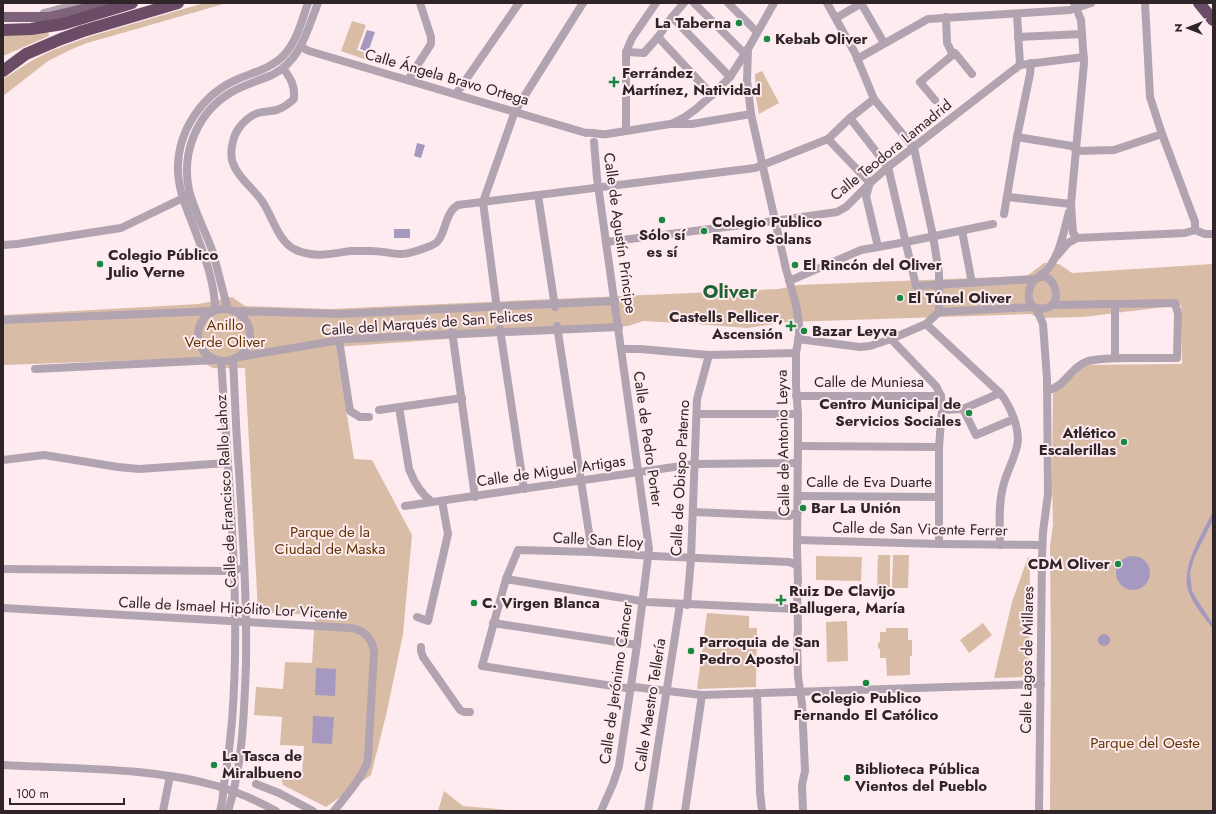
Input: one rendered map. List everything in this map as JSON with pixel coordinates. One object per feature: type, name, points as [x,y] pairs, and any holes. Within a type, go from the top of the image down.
[{"type":"highway","points":[[3,30],[56,26],[132,3]]},
{"type":"highway","points":[[3,71],[26,54],[61,39],[178,3]]},
{"type":"highway","points":[[1199,3],[1213,20]]},
{"type":"main road","points":[[3,17],[49,17],[114,3]]},
{"type":"main road","points":[[3,64],[26,54]]},
{"type":"street","points":[[22,18],[82,3]]},
{"type":"street","points":[[214,311],[214,297],[209,274],[182,199],[179,185],[178,174],[180,149],[187,128],[204,102],[221,88],[267,67],[283,56],[291,47],[308,3]]},
{"type":"street","points":[[231,310],[217,266],[189,190],[187,169],[192,139],[204,117],[213,106],[231,92],[271,75],[283,68],[293,59],[301,47],[318,3]]},
{"type":"street","points":[[408,80],[431,44],[431,37],[420,3]]},
{"type":"street","points":[[456,94],[518,3]]},
{"type":"street","points":[[497,308],[483,202],[515,111],[583,3]]},
{"type":"street","points":[[626,131],[626,52],[632,38],[656,3]]},
{"type":"street","points":[[626,52],[644,53],[684,3]]},
{"type":"street","points":[[694,3],[746,51]]},
{"type":"street","points":[[728,3],[757,32]]},
{"type":"street","points":[[670,124],[689,114],[712,96],[731,75],[774,3]]},
{"type":"street","points":[[827,3],[858,59],[874,99],[914,148],[933,236],[939,273],[939,312]]},
{"type":"street","points":[[836,18],[862,3],[884,43]]},
{"type":"street","points":[[858,59],[925,20],[1065,11],[1075,6],[1091,3]]},
{"type":"street","points":[[1144,3],[1150,97],[1162,134],[1195,222],[1195,230]]},
{"type":"street","points":[[1035,308],[1030,303],[1030,286],[1037,278],[1050,268],[1056,257],[1071,205],[1084,67],[1080,16],[1075,6]]},
{"type":"street","points":[[1017,14],[1020,65]]},
{"type":"street","points":[[672,17],[731,75],[742,74],[747,80]]},
{"type":"street","points":[[946,18],[948,43],[953,55]]},
{"type":"street","points":[[1018,37],[1082,34]]},
{"type":"street","points":[[658,37],[712,96]]},
{"type":"street","name":"Calle Ángela Bravo Ortega","points":[[301,47],[309,51],[586,133],[590,132],[601,135],[670,124],[687,124],[750,114]]},
{"type":"street","name":"Calle de Antonio Leyva","points":[[746,51],[750,114],[774,221],[800,324],[796,353],[796,396],[798,414],[797,663],[802,704],[805,771],[802,785],[803,811]]},
{"type":"street","points":[[935,100],[920,82],[955,53],[972,74]]},
{"type":"street","name":"Calle Teodora Lamadrid","points":[[606,242],[837,212],[846,207],[888,167],[1020,65],[1084,57]]},
{"type":"street","points":[[1004,214],[1031,63]]},
{"type":"street","points":[[283,68],[292,82],[294,99],[287,106],[278,110],[257,113],[247,120],[239,128],[234,137],[231,150],[232,160],[237,170],[262,200],[284,242],[294,250],[309,255],[322,256],[351,251],[371,250],[401,254],[426,248],[436,243],[453,207],[458,205],[762,166],[828,139],[850,118],[874,99]]},
{"type":"street","points":[[850,118],[888,167],[916,286],[1043,277],[1051,280]]},
{"type":"street","points":[[586,133],[594,142],[601,135]]},
{"type":"street","points":[[1017,137],[1072,146],[1077,151],[1114,150],[1162,134]]},
{"type":"street","points":[[828,139],[870,183],[866,196],[878,247]]},
{"type":"street","name":"Calle de Agustín Príncipe","points":[[594,142],[598,187],[619,327]]},
{"type":"street","points":[[3,245],[121,228],[182,199],[189,190]]},
{"type":"street","points":[[538,195],[555,306]]},
{"type":"street","points":[[1008,197],[1071,205]]},
{"type":"street","points":[[1071,205],[1073,233],[1077,238]]},
{"type":"street","points":[[789,281],[861,250],[993,224]]},
{"type":"street","points":[[1056,257],[1068,243],[1077,238],[1185,233],[1195,230],[1205,234],[1213,234]]},
{"type":"street","points":[[962,231],[972,283]]},
{"type":"street","points":[[1050,268],[1051,280],[1055,290],[1055,302],[1051,307]]},
{"type":"street","name":"Calle del Marqués de San Felices","points":[[231,310],[332,314],[555,306],[615,301]]},
{"type":"street","points":[[798,339],[860,347],[870,346],[891,339],[926,324],[939,312],[1174,303],[1178,314],[1177,358],[1115,358],[1089,361],[1083,363],[1054,389],[1047,390]]},
{"type":"street","points":[[1115,305],[1115,358]]},
{"type":"street","name":"Calle Lagos de Millares","points":[[1043,324],[1051,307]]},
{"type":"street","name":"Calle Lagos de Millares","points":[[1035,308],[1043,324],[1047,379],[1048,435],[1048,494],[1042,545],[1039,811]]},
{"type":"street","points":[[3,320],[214,311],[222,309],[231,310],[240,314],[245,319],[250,333],[249,342],[245,350],[236,358],[227,361],[35,369]]},
{"type":"street","points":[[214,311],[206,316],[202,321],[199,327],[198,335],[201,348],[205,353],[219,361]]},
{"type":"street","points":[[926,324],[1000,393],[1014,419],[1018,445],[1003,487],[1000,501],[1000,545]]},
{"type":"street","points":[[557,327],[592,552]]},
{"type":"street","name":"Calle del Marqués de San Felices","points":[[236,358],[339,340],[452,332],[557,327],[619,327]]},
{"type":"street","name":"Calle de Pedro Porter","points":[[619,327],[638,473],[649,541],[649,556]]},
{"type":"street","points":[[500,330],[524,489]]},
{"type":"street","points":[[452,332],[475,497]]},
{"type":"street","points":[[891,339],[936,386],[941,396],[942,410],[939,447],[939,544]]},
{"type":"street","points":[[339,340],[350,411],[360,417],[369,417]]},
{"type":"street","points":[[621,349],[640,349],[709,355],[796,353]]},
{"type":"street","name":"Calle de Obispo Paterno","points":[[683,604],[691,558],[698,393],[709,355]]},
{"type":"street","name":"Calle de Francisco Rallo Lahoz","points":[[228,811],[240,758],[243,721],[246,622],[236,358]]},
{"type":"street","name":"Calle de Francisco Rallo Lahoz","points":[[219,361],[222,374],[235,622],[232,710],[223,800],[220,811]]},
{"type":"street","points":[[942,410],[963,409],[1000,393]]},
{"type":"street","name":"Calle de Muniesa","points":[[796,396],[941,396]]},
{"type":"street","points":[[379,410],[462,398]]},
{"type":"street","points":[[399,407],[409,469],[422,493],[432,502]]},
{"type":"street","points":[[963,409],[976,434],[1014,419]]},
{"type":"street","points":[[697,414],[798,414]]},
{"type":"street","points":[[798,446],[939,447]]},
{"type":"street","points":[[3,460],[44,455],[139,469],[227,463]]},
{"type":"street","name":"Calle de Miguel Artigas","points":[[405,506],[695,464],[798,463]]},
{"type":"street","name":"Calle de Eva Duarte","points":[[798,496],[939,497]]},
{"type":"street","points":[[417,617],[428,620],[448,534],[442,501]]},
{"type":"street","points":[[693,512],[789,516],[798,512]]},
{"type":"street","name":"Calle de San Vicente Ferrer","points":[[797,540],[1042,545]]},
{"type":"street","name":"Calle San Eloy","points":[[630,688],[482,666],[506,579],[518,550],[592,552],[789,562],[797,565]]},
{"type":"street","name":"Calle de Jerónimo Cáncer","points":[[601,811],[616,776],[623,742],[649,556]]},
{"type":"street","points":[[3,570],[233,571],[245,567]]},
{"type":"street","points":[[506,579],[642,602],[797,609]]},
{"type":"street","name":"Calle Maestro Tellería","points":[[648,811],[666,691],[683,604]]},
{"type":"street","name":"Calle de Ismael Hipólito Lor Vicente","points":[[3,608],[355,629],[364,633],[370,640],[374,652],[367,762],[363,772],[334,811]]},
{"type":"street","points":[[493,623],[637,645]]},
{"type":"street","points":[[421,647],[423,657],[460,710],[470,712]]},
{"type":"street","points":[[630,688],[702,695],[1041,684]]},
{"type":"street","points":[[757,693],[762,811]]},
{"type":"street","points":[[685,811],[702,695]]},
{"type":"street","points":[[3,765],[128,772],[170,776],[224,788],[276,811]]},
{"type":"street","points":[[163,811],[170,776]]},
{"type":"street","points":[[256,784],[279,793],[313,811]]},
{"type":"green space","points":[[204,3],[227,3],[87,43],[72,49],[48,61],[3,96],[3,79],[33,60],[53,50],[88,37]]},
{"type":"green space","points":[[352,21],[366,25],[357,50],[369,54],[367,60],[341,51]]},
{"type":"green space","points":[[48,32],[49,36],[3,56],[3,34]]},
{"type":"green space","points":[[762,71],[779,103],[759,114],[756,98],[755,74]]},
{"type":"green space","points":[[1044,263],[1059,264],[1072,273],[1213,264],[1213,811],[1050,811],[1050,546],[1053,525],[1053,394],[1084,365],[1182,364],[1181,305],[1083,317],[1038,318],[1031,314],[788,322],[747,328],[643,321],[628,326],[336,347],[354,459],[372,460],[412,535],[403,634],[387,711],[371,775],[326,807],[283,785],[281,772],[302,773],[304,746],[280,745],[282,717],[254,715],[256,687],[283,689],[285,662],[312,663],[315,615],[258,612],[245,368],[213,368],[196,358],[3,365],[3,315],[199,304],[232,297],[245,306],[330,309],[779,289],[798,285],[1027,276]]},
{"type":"green space","points":[[878,555],[890,555],[890,587],[877,587]]},
{"type":"green space","points":[[893,555],[909,555],[908,588],[892,588]]},
{"type":"green space","points":[[816,556],[862,557],[861,581],[816,580]]},
{"type":"green space","points":[[1028,557],[1030,559],[1029,673],[1025,677],[994,678],[1012,602]]},
{"type":"green space","points":[[707,613],[749,616],[749,628],[757,628],[756,687],[697,689]]},
{"type":"green space","points":[[847,621],[848,661],[827,662],[826,622]]},
{"type":"green space","points":[[983,623],[992,635],[969,653],[960,640]]},
{"type":"green space","points":[[886,628],[908,628],[908,640],[912,640],[910,675],[887,676],[886,658],[880,658],[880,649],[878,648],[878,643],[880,642],[880,632],[886,632]]},
{"type":"green space","points":[[444,791],[463,806],[508,810],[438,811]]},
{"type":"shaded area","points":[[367,30],[375,32],[368,52],[360,49]]},
{"type":"shaded area","points":[[417,143],[425,145],[421,158],[414,156]]},
{"type":"shaded area","points":[[394,229],[410,229],[410,238],[394,238]]},
{"type":"shaded area","points":[[1213,511],[1213,520],[1194,558],[1190,573],[1192,591],[1213,624],[1213,629],[1194,603],[1189,593],[1187,573],[1198,540]]},
{"type":"shaded area","points":[[1133,556],[1145,561],[1150,573],[1145,585],[1133,590],[1121,585],[1116,573],[1121,561]]},
{"type":"shaded area","points":[[1104,634],[1108,636],[1110,640],[1108,644],[1104,646],[1100,644],[1098,640],[1100,636]]},
{"type":"shaded area","points":[[316,668],[336,669],[335,696],[315,695]]},
{"type":"shaded area","points":[[313,716],[334,717],[332,744],[312,743]]},
{"type":"place","name":"La Taberna","points":[[739,23]]},
{"type":"place","name":"Kebab Oliver","points":[[767,39]]},
{"type":"place","name":"Ferrández Martínez, Natividad","points":[[614,82]]},
{"type":"place","name":"Sólo sí es sí","points":[[662,220]]},
{"type":"place","name":"Colegio Publico Ramiro Solans","points":[[704,231]]},
{"type":"place","name":"Colegio Público Julio Verne","points":[[100,264]]},
{"type":"place","name":"El Rincón del Oliver","points":[[795,265]]},
{"type":"place","name":"El Túnel Oliver","points":[[900,298]]},
{"type":"place","name":"Castells Pellicer, Ascensión","points":[[791,326]]},
{"type":"place","name":"Bazar Leyva","points":[[804,331]]},
{"type":"place","name":"Centro Municipal de Servicios Sociales","points":[[969,413]]},
{"type":"place","name":"Atlético Escalerillas","points":[[1124,442]]},
{"type":"place","name":"Bar La Unión","points":[[803,508]]},
{"type":"place","name":"CDM Oliver","points":[[1118,564]]},
{"type":"place","name":"Ruiz De Clavijo Ballugera, María","points":[[781,600]]},
{"type":"place","name":"C. Virgen Blanca","points":[[474,603]]},
{"type":"place","name":"Parroquia de San Pedro Apostol","points":[[691,651]]},
{"type":"place","name":"Colegio Publico Fernando El Católico","points":[[866,683]]},
{"type":"place","name":"La Tasca de Miralbueno","points":[[214,765]]},
{"type":"place","name":"Biblioteca Pública Vientos del Pueblo","points":[[847,778]]},
{"type":"district","name":"Oliver","points":[[730,291]]},
{"type":"park label","name":"Anillo Verde Oliver","points":[[225,334]]},
{"type":"park label","name":"Parque de la Ciudad de Maska","points":[[330,540]]},
{"type":"park label","name":"Parque del Oeste","points":[[1145,743]]}]
